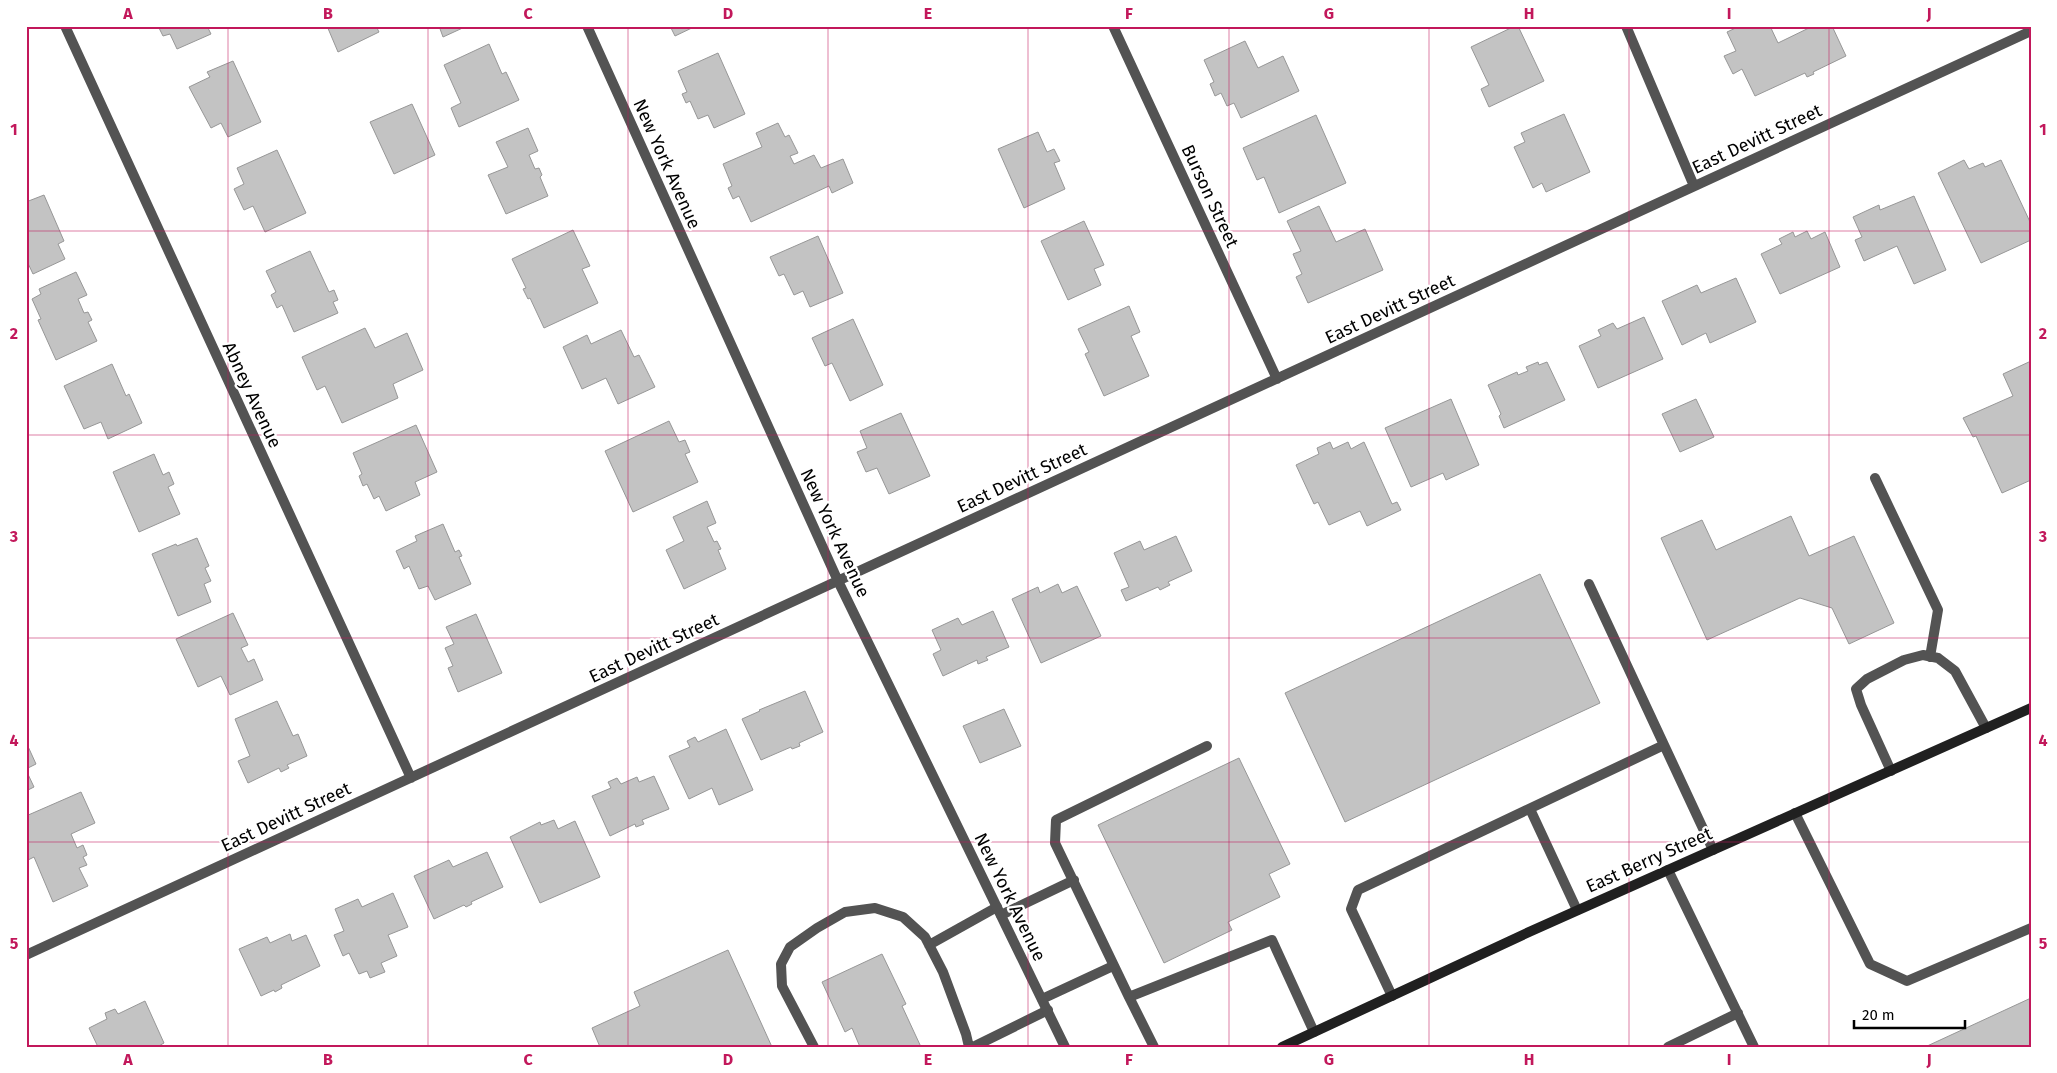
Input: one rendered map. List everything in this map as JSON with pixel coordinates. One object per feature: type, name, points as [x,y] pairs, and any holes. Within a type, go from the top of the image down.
[{"type":"main road","name":"East Berry Street","points":[[1282,1047],[1577,910],[2031,708]]},
{"type":"street","name":"Abney Avenue","points":[[66,26],[410,778]]},
{"type":"street","name":"New York Avenue","points":[[587,26],[838,581],[1065,1047]]},
{"type":"street","name":"Burson Street","points":[[1113,26],[1277,378]]},
{"type":"street","points":[[1626,26],[1694,186]]},
{"type":"street","name":"East Devitt Street","points":[[26,955],[2031,31]]},
{"type":"street","points":[[1875,478],[1938,610],[1930,657]]},
{"type":"street","points":[[1589,584],[1713,850]]},
{"type":"street","points":[[1890,771],[1861,705],[1856,689],[1867,679],[1904,660],[1923,655],[1938,658],[1955,671],[1986,728]]},
{"type":"street","points":[[1392,996],[1352,910],[1358,890],[1664,745]]},
{"type":"street","points":[[1154,1047],[1113,966],[1056,843],[1056,820],[1207,746]]},
{"type":"street","points":[[1530,809],[1577,910]]},
{"type":"street","points":[[1795,813],[1870,964],[1907,981],[2031,928]]},
{"type":"street","points":[[1668,870],[1754,1047]]},
{"type":"street","points":[[929,945],[999,911],[1074,880]]},
{"type":"street","points":[[814,1047],[782,986],[781,964],[790,948],[817,928],[845,912],[875,908],[903,917],[924,937],[943,972],[971,1047],[1048,1010]]},
{"type":"street","points":[[1129,997],[1272,940],[1314,1032]]},
{"type":"street","points":[[1042,999],[1113,966]]},
{"type":"street","points":[[1668,1047],[1738,1013]]},
{"type":"building","points":[[158,26],[207,26],[211,34],[177,49],[170,34],[163,36]]},
{"type":"building","points":[[327,26],[376,26],[379,32],[338,52]]},
{"type":"building","points":[[439,26],[467,26],[443,37]]},
{"type":"building","points":[[670,26],[696,26],[675,36]]},
{"type":"building","points":[[1518,26],[1544,81],[1489,107],[1481,89],[1489,85],[1471,47]]},
{"type":"building","points":[[1740,26],[1770,26],[1778,43],[1813,26],[1832,26],[1846,56],[1813,72],[1814,74],[1807,77],[1805,73],[1755,96],[1742,69],[1733,74],[1724,56],[1736,51],[1727,32]]},
{"type":"building","points":[[1245,41],[1258,68],[1283,56],[1299,91],[1241,118],[1234,103],[1227,106],[1221,93],[1215,96],[1210,84],[1214,82],[1204,60]]},
{"type":"building","points":[[489,44],[502,74],[506,72],[519,100],[459,127],[451,108],[461,103],[444,65]]},
{"type":"building","points":[[718,53],[745,114],[714,128],[708,115],[698,119],[690,101],[686,103],[682,94],[687,92],[678,71]]},
{"type":"building","points":[[233,61],[261,122],[228,137],[221,123],[211,128],[189,87],[210,77],[207,72]]},
{"type":"building","points":[[412,104],[435,155],[394,174],[370,122]]},
{"type":"building","points":[[1564,114],[1590,172],[1546,192],[1542,183],[1533,188],[1514,147],[1525,142],[1521,133]]},
{"type":"building","points":[[1316,115],[1346,183],[1279,213],[1264,177],[1257,180],[1243,148]]},
{"type":"building","points":[[778,123],[785,137],[789,135],[798,153],[790,156],[794,164],[814,155],[821,168],[843,159],[853,183],[832,193],[829,186],[751,222],[739,196],[733,199],[728,188],[732,186],[723,164],[762,147],[756,133]]},
{"type":"building","points":[[528,128],[538,151],[529,155],[535,169],[539,168],[542,175],[540,177],[548,196],[506,214],[488,175],[508,167],[496,142]]},
{"type":"building","points":[[1038,132],[1047,152],[1054,149],[1060,161],[1054,163],[1065,189],[1024,208],[998,149]]},
{"type":"building","points":[[277,150],[306,213],[265,232],[253,206],[244,210],[234,189],[244,184],[237,168]]},
{"type":"building","points":[[1964,160],[1969,169],[1983,163],[1985,167],[2001,160],[2031,224],[2031,240],[1981,263],[1938,173]]},
{"type":"building","points":[[44,195],[64,241],[58,244],[65,259],[33,274],[26,259],[26,202]]},
{"type":"building","points":[[1914,196],[1946,270],[1914,284],[1897,246],[1864,261],[1855,240],[1862,237],[1853,217],[1879,205],[1880,210]]},
{"type":"building","points":[[1319,206],[1336,242],[1365,229],[1383,270],[1308,303],[1296,277],[1302,274],[1293,254],[1301,251],[1287,221]]},
{"type":"building","points":[[1084,221],[1104,265],[1094,269],[1101,285],[1068,300],[1041,241]]},
{"type":"building","points":[[573,230],[590,266],[582,269],[598,303],[544,328],[530,298],[528,299],[523,289],[526,288],[512,259]]},
{"type":"building","points":[[1807,231],[1811,239],[1825,232],[1840,267],[1780,294],[1761,254],[1782,244],[1779,239],[1793,232],[1795,237]]},
{"type":"building","points":[[818,236],[843,293],[810,307],[803,291],[794,295],[784,274],[779,276],[770,257]]},
{"type":"building","points":[[310,251],[329,292],[334,290],[338,300],[333,302],[338,313],[294,332],[282,305],[277,308],[271,295],[276,292],[266,271]]},
{"type":"building","points":[[76,272],[87,295],[78,299],[84,313],[88,312],[92,320],[88,322],[97,341],[56,360],[38,320],[41,319],[32,299],[41,294],[39,289]]},
{"type":"building","points":[[1736,278],[1756,322],[1710,343],[1706,333],[1682,345],[1662,301],[1697,285],[1701,293]]},
{"type":"building","points":[[1129,306],[1140,332],[1131,336],[1149,376],[1104,396],[1085,354],[1089,352],[1078,329]]},
{"type":"building","points":[[1644,317],[1663,359],[1598,388],[1579,346],[1601,336],[1598,330],[1613,323],[1617,329]]},
{"type":"building","points":[[853,319],[883,385],[850,401],[832,363],[825,366],[812,338]]},
{"type":"building","points":[[365,328],[375,348],[407,333],[423,370],[393,384],[398,398],[342,423],[325,386],[317,390],[302,357]]},
{"type":"building","points":[[621,330],[634,357],[639,355],[655,387],[618,404],[606,378],[582,389],[563,347],[587,335],[591,344]]},
{"type":"building","points":[[2031,361],[2031,480],[2002,493],[1976,436],[1973,437],[1963,418],[2013,396],[2003,374]]},
{"type":"building","points":[[1538,362],[1539,365],[1547,362],[1565,400],[1504,428],[1499,416],[1501,414],[1488,385],[1517,372],[1518,375],[1528,371],[1526,367]]},
{"type":"building","points":[[112,364],[126,396],[129,394],[142,423],[108,439],[101,422],[84,429],[64,386]]},
{"type":"building","points":[[1451,399],[1479,465],[1446,480],[1443,473],[1411,487],[1385,428]]},
{"type":"building","points":[[1696,399],[1714,437],[1680,452],[1662,414]]},
{"type":"building","points":[[901,413],[930,476],[889,494],[877,468],[866,472],[857,452],[867,448],[860,431]]},
{"type":"building","points":[[669,421],[679,442],[685,440],[690,452],[685,454],[698,482],[633,512],[605,451]]},
{"type":"building","points":[[416,425],[437,472],[415,482],[420,495],[386,511],[379,496],[374,499],[367,484],[363,486],[359,476],[362,474],[353,453]]},
{"type":"building","points":[[1330,442],[1333,449],[1348,442],[1351,449],[1364,442],[1392,504],[1397,502],[1401,510],[1367,526],[1360,511],[1329,525],[1318,502],[1314,504],[1296,465],[1319,454],[1317,448]]},
{"type":"building","points":[[154,454],[163,475],[169,472],[174,484],[168,487],[180,514],[139,532],[113,472]]},
{"type":"building","points":[[707,501],[716,523],[707,527],[714,542],[717,541],[721,549],[718,550],[726,569],[684,589],[666,550],[684,541],[673,517]]},
{"type":"building","points":[[1791,516],[1809,556],[1854,536],[1894,623],[1849,644],[1832,608],[1800,598],[1707,640],[1661,538],[1702,520],[1716,550]]},
{"type":"building","points":[[443,524],[455,552],[459,550],[462,556],[459,557],[471,584],[435,600],[428,586],[419,589],[409,566],[404,569],[396,551],[417,541],[415,536]]},
{"type":"building","points":[[1176,536],[1192,571],[1168,582],[1170,585],[1160,590],[1158,587],[1126,601],[1121,590],[1129,587],[1114,553],[1140,541],[1144,550]]},
{"type":"building","points":[[197,538],[209,566],[205,568],[211,581],[204,584],[211,602],[178,616],[152,554]]},
{"type":"building","points":[[1540,574],[1600,703],[1345,822],[1285,693]]},
{"type":"building","points":[[1058,584],[1062,593],[1077,586],[1101,636],[1041,663],[1012,599],[1038,587],[1040,593]]},
{"type":"building","points":[[993,611],[1009,647],[986,657],[988,660],[978,664],[977,660],[943,676],[933,654],[941,650],[932,630],[958,618],[962,625]]},
{"type":"building","points":[[233,613],[248,645],[241,648],[248,662],[254,659],[263,680],[230,695],[221,676],[198,687],[176,639]]},
{"type":"building","points":[[476,614],[502,673],[458,692],[448,668],[453,666],[445,648],[454,644],[446,627]]},
{"type":"building","points":[[805,691],[823,732],[799,743],[800,746],[792,749],[791,747],[761,760],[742,719]]},
{"type":"building","points":[[277,701],[293,736],[298,734],[307,756],[287,765],[289,768],[281,772],[279,768],[248,783],[238,761],[250,756],[235,719]]},
{"type":"building","points":[[1004,709],[1021,746],[980,763],[963,726]]},
{"type":"building","points":[[726,729],[753,790],[719,805],[712,788],[689,799],[669,756],[690,747],[687,741],[695,737],[698,742]]},
{"type":"building","points":[[26,742],[36,764],[26,769]]},
{"type":"building","points":[[1239,758],[1290,864],[1269,874],[1280,897],[1228,922],[1232,930],[1164,963],[1098,825]]},
{"type":"building","points":[[26,770],[34,787],[26,791]]},
{"type":"building","points":[[654,776],[669,809],[642,820],[644,824],[636,827],[635,824],[610,836],[592,796],[611,788],[608,782],[617,778],[621,784],[637,777],[639,782]]},
{"type":"building","points":[[81,792],[95,823],[71,834],[77,848],[83,845],[87,855],[83,857],[87,865],[79,868],[88,886],[53,902],[34,857],[26,861],[26,816]]},
{"type":"building","points":[[554,820],[558,829],[575,821],[600,877],[540,903],[510,837],[540,822],[541,825]]},
{"type":"building","points":[[487,852],[503,887],[471,902],[472,904],[466,907],[464,905],[434,919],[414,876],[449,860],[453,867]]},
{"type":"building","points":[[393,893],[408,927],[388,935],[397,956],[381,963],[385,972],[370,978],[367,971],[359,974],[349,953],[343,956],[334,935],[344,931],[335,909],[358,899],[362,907]]},
{"type":"building","points":[[290,934],[292,941],[306,935],[320,966],[281,985],[282,988],[275,992],[274,990],[261,996],[239,949],[267,937],[270,943]]},
{"type":"building","points":[[728,950],[772,1047],[600,1047],[592,1028],[640,1006],[634,992]]},
{"type":"building","points":[[882,954],[906,1004],[902,1006],[921,1047],[860,1047],[852,1028],[845,1032],[822,982]]},
{"type":"building","points":[[2031,998],[2031,1047],[1925,1047]]},
{"type":"building","points":[[145,1001],[164,1043],[157,1047],[98,1047],[89,1028],[107,1019],[105,1013],[115,1009],[118,1014]]}]
